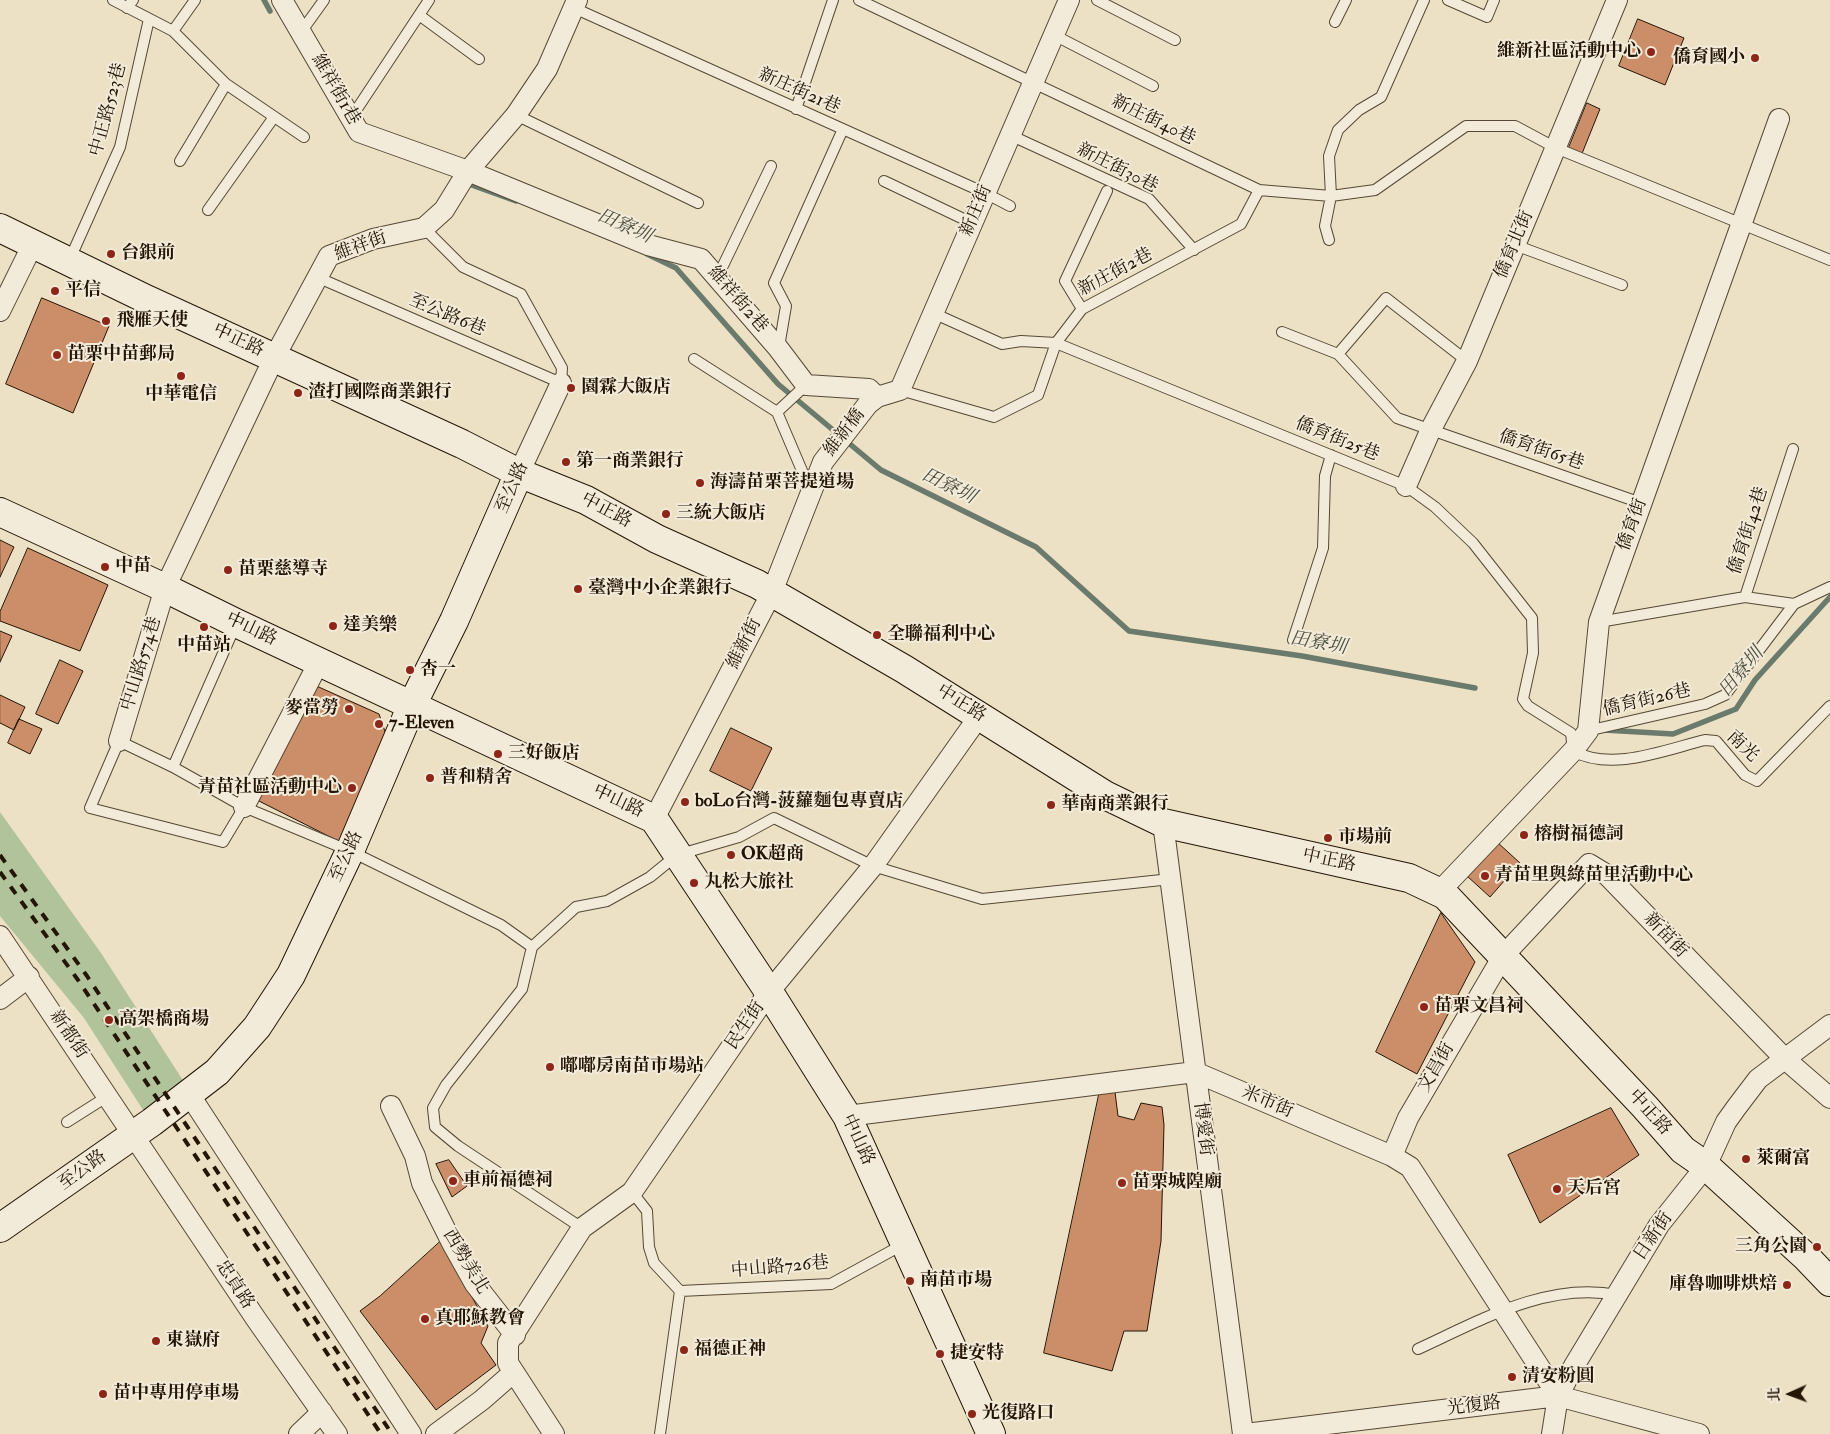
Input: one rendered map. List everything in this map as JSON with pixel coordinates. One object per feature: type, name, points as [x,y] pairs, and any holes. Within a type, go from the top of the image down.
[{"type":"street","name":"維祥街1巷","points":[[282,0],[359,132],[468,171]]},
{"type":"street","name":"新庄街","points":[[900,390],[1069,0]]},
{"type":"street","name":"僑育北街","points":[[1406,486],[1431,429],[1467,361],[1617,0]]},
{"type":"street","name":"維祥街","points":[[165,588],[274,358],[330,256],[373,239],[424,228],[444,210],[468,171],[516,115],[547,69],[576,4]]},
{"type":"street","name":"僑育街","points":[[1577,738],[1599,622],[1779,119]]},
{"type":"street","name":"維祥街2巷","points":[[468,171],[648,245],[701,259],[778,348],[806,385]]},
{"type":"street","name":"中正路","points":[[0,228],[274,358],[462,444],[519,473],[586,500],[657,539],[772,592],[980,715],[1105,795],[1163,823],[1409,878],[1440,892],[1459,908],[1683,1150],[1706,1166],[1807,1258],[1830,1282]]},
{"type":"street","points":[[0,311],[33,244]]},
{"type":"street","name":"至公路","points":[[0,1228],[189,1094],[217,1072],[257,1027],[291,975],[350,851],[412,705],[454,621],[519,473],[562,383]]},
{"type":"street","points":[[806,385],[869,389],[872,401],[900,390]]},
{"type":"street","name":"維新橋","points":[[823,462],[872,401]]},
{"type":"street","name":"維新街","points":[[654,820],[772,592],[823,462]]},
{"type":"street","name":"中山路","points":[[0,512],[165,588],[236,624],[654,820],[769,992],[847,1116],[991,1434]]},
{"type":"street","name":"中山路574巷","points":[[118,741],[165,588]]},
{"type":"street","points":[[244,807],[319,662]]},
{"type":"street","name":"民生街","points":[[515,1335],[582,1228],[632,1192],[769,992],[873,866],[980,715]]},
{"type":"street","points":[[1440,892],[1577,738]]},
{"type":"street","name":"博愛街","points":[[1163,823],[1244,1434]]},
{"type":"street","name":"新苗街","points":[[1503,956],[1589,864],[1607,875],[1785,1059],[1829,1096]]},
{"type":"street","name":"新都街","points":[[0,936],[134,1134]]},
{"type":"street","name":"文昌街","points":[[1392,1156],[1408,1118],[1503,956]]},
{"type":"street","points":[[0,999],[29,977]]},
{"type":"street","name":"日新街","points":[[1552,1434],[1558,1396],[1659,1225],[1706,1166],[1726,1122],[1758,1078],[1830,1025]]},
{"type":"street","points":[[847,1116],[1195,1072]]},
{"type":"street","name":"米市街","points":[[1195,1072],[1392,1156],[1410,1167],[1558,1396]]},
{"type":"street","points":[[189,1094],[411,1434]]},
{"type":"street","name":"西勢美北","points":[[391,1106],[415,1156],[422,1183],[452,1243],[475,1284],[515,1335]]},
{"type":"street","name":"忠貞路","points":[[134,1134],[256,1319],[337,1434]]},
{"type":"street","points":[[515,1335],[508,1343],[508,1363],[554,1434]]},
{"type":"street","points":[[436,1434],[482,1400],[514,1372]]},
{"type":"street","name":"光復路","points":[[1244,1434],[1558,1396],[1699,1434]]},
{"type":"street","points":[[299,1434],[322,1412]]},
{"type":"lane","points":[[113,0],[130,4],[149,19],[173,31],[226,84],[304,137]]},
{"type":"lane","points":[[173,31],[195,0]]},
{"type":"lane","points":[[301,32],[324,0]]},
{"type":"lane","points":[[351,118],[429,0]]},
{"type":"lane","points":[[796,109],[833,0]]},
{"type":"lane","name":"新庄街40巷","points":[[859,0],[1033,81],[1258,190]]},
{"type":"lane","points":[[1096,0],[1175,40]]},
{"type":"lane","points":[[1336,22],[1346,0]]},
{"type":"lane","points":[[1329,240],[1325,226],[1331,196],[1329,156],[1338,130],[1359,110],[1381,97],[1424,0]]},
{"type":"lane","points":[[1448,0],[1487,17],[1494,0]]},
{"type":"lane","name":"新庄街21巷","points":[[576,4],[796,109],[985,193],[1010,206]]},
{"type":"lane","points":[[419,15],[479,59]]},
{"type":"lane","name":"中正路523巷","points":[[69,261],[120,147],[149,19]]},
{"type":"lane","points":[[1054,35],[1153,86]]},
{"type":"lane","points":[[180,161],[226,84]]},
{"type":"lane","points":[[516,115],[698,203]]},
{"type":"lane","points":[[208,210],[274,117]]},
{"type":"lane","points":[[1258,190],[1331,196],[1375,190],[1466,126],[1515,126],[1556,148],[1830,260]]},
{"type":"lane","points":[[778,348],[786,306],[774,283],[843,129]]},
{"type":"lane","name":"新庄街30巷","points":[[1010,135],[1149,199],[1194,250]]},
{"type":"lane","points":[[718,278],[771,166]]},
{"type":"lane","points":[[884,181],[972,223]]},
{"type":"lane","name":"新庄街2巷","points":[[900,390],[994,417],[1038,395],[1056,343],[1082,309],[1241,224],[1258,190]]},
{"type":"lane","points":[[1082,309],[1065,281],[1107,191]]},
{"type":"lane","points":[[424,228],[463,267],[521,294],[562,368],[562,383]]},
{"type":"lane","points":[[1515,245],[1622,285]]},
{"type":"lane","name":"至公路6巷","points":[[319,278],[562,383]]},
{"type":"lane","points":[[1282,332],[1338,354],[1386,298],[1467,361]]},
{"type":"lane","name":"僑育街25巷","points":[[933,313],[1002,344],[1021,341],[1056,343],[1406,486],[1436,507],[1473,543],[1532,618],[1533,653],[1523,699],[1528,706],[1577,738]]},
{"type":"lane","name":"僑育街65巷","points":[[1338,354],[1397,418],[1641,503]]},
{"type":"lane","points":[[694,359],[777,412],[803,472],[814,483]]},
{"type":"lane","points":[[777,412],[806,385]]},
{"type":"lane","name":"僑育街42巷","points":[[1599,622],[1744,597],[1793,449]]},
{"type":"lane","points":[[1293,640],[1323,548],[1325,476],[1331,455]]},
{"type":"lane","name":"僑育街26巷","points":[[1577,738],[1705,704],[1725,695],[1794,604],[1830,587]]},
{"type":"lane","points":[[1744,597],[1794,604]]},
{"type":"lane","points":[[173,767],[236,624]]},
{"type":"lane","name":"南光","points":[[1577,738],[1582,756],[1609,761],[1705,740],[1716,741],[1745,775],[1757,782],[1830,706]]},
{"type":"lane","points":[[244,807],[223,842],[90,808],[118,741],[173,767],[244,807],[350,851],[501,925],[532,947]]},
{"type":"lane","points":[[582,1228],[458,1146],[435,1127],[432,1108],[446,1085],[522,989],[532,947],[576,907],[607,901],[650,877],[677,855],[739,837],[774,818],[873,866],[982,899],[1171,879]]},
{"type":"lane","points":[[67,1122],[108,1096]]},
{"type":"lane","points":[[632,1192],[647,1211],[649,1246],[654,1263],[680,1291],[660,1434]]},
{"type":"lane","name":"中山路726巷","points":[[680,1291],[831,1284],[904,1244]]},
{"type":"lane","points":[[1418,1349],[1503,1310],[1559,1294],[1595,1290],[1617,1295]]},
{"type":"green space","points":[[0,812],[101,953],[184,1082],[145,1113],[84,1018],[0,916]]},
{"type":"building","name":"維新社區活動中心","points":[[1638,19],[1684,38],[1665,85],[1619,66]]},
{"type":"building","points":[[1587,103],[1600,109],[1581,156],[1568,150]]},
{"type":"building","name":"苗栗中苗郵局","points":[[42,298],[109,326],[73,413],[6,384]]},
{"type":"building","points":[[0,540],[14,547],[0,577]]},
{"type":"building","points":[[28,548],[108,585],[80,651],[0,621],[0,612]]},
{"type":"building","points":[[0,631],[12,636],[0,662]]},
{"type":"building","points":[[60,660],[83,671],[58,724],[36,714]]},
{"type":"building","points":[[312,684],[379,714],[390,746],[346,845],[257,800]]},
{"type":"building","points":[[0,695],[25,707],[14,730],[0,723]]},
{"type":"building","points":[[19,719],[42,729],[30,754],[8,743]]},
{"type":"building","points":[[731,728],[772,748],[751,791],[710,771]]},
{"type":"building","points":[[1497,842],[1520,863],[1490,897],[1467,876]]},
{"type":"building","name":"苗栗文昌祠","points":[[1441,913],[1475,962],[1417,1074],[1376,1052]]},
{"type":"building","name":"苗栗城隍廟","points":[[1100,1090],[1115,1092],[1118,1116],[1134,1120],[1141,1103],[1162,1107],[1164,1125],[1161,1241],[1147,1331],[1124,1331],[1112,1371],[1044,1353]]},
{"type":"building","name":"天后宮","points":[[1611,1108],[1639,1155],[1540,1223],[1508,1155]]},
{"type":"building","name":"車前福德祠","points":[[449,1160],[467,1186],[452,1197],[436,1164]]},
{"type":"building","name":"真耶穌教會","points":[[441,1241],[488,1326],[481,1343],[496,1365],[436,1410],[360,1311],[380,1296]]},
{"type":"waterway","name":"田寮圳","points":[[264,0],[270,11]]},
{"type":"waterway","name":"田寮圳","points":[[466,183],[516,201]]},
{"type":"waterway","name":"田寮圳","points":[[647,254],[676,268],[778,384],[881,470],[1036,547],[1129,631],[1302,656],[1475,688]]},
{"type":"waterway","name":"田寮圳","points":[[1604,730],[1673,734],[1736,709],[1755,680],[1830,597]]},
{"type":"railway","points":[[0,855],[87,976],[392,1434]]},
{"type":"railway","points":[[0,872],[78,980],[381,1434]]},
{"type":"place","name":"維新社區活動中心","points":[[1651,52]]},
{"type":"place","name":"僑育國小","points":[[1755,58]]},
{"type":"place","name":"台銀前","points":[[111,254]]},
{"type":"place","name":"平信","points":[[55,291]]},
{"type":"place","name":"飛雁天使","points":[[106,321]]},
{"type":"place","name":"苗栗中苗郵局","points":[[57,355]]},
{"type":"place","name":"中華電信","points":[[181,376]]},
{"type":"place","name":"園霖大飯店","points":[[571,388]]},
{"type":"place","name":"渣打國際商業銀行","points":[[298,393]]},
{"type":"place","name":"第一商業銀行","points":[[566,462]]},
{"type":"place","name":"海濤苗栗菩提道場","points":[[700,483]]},
{"type":"place","name":"三統大飯店","points":[[666,514]]},
{"type":"place","name":"中苗","points":[[105,567]]},
{"type":"place","name":"苗栗慈導寺","points":[[228,570]]},
{"type":"place","name":"臺灣中小企業銀行","points":[[578,589]]},
{"type":"place","name":"達美樂","points":[[333,626]]},
{"type":"place","name":"中苗站","points":[[204,627]]},
{"type":"place","name":"全聯福利中心","points":[[877,635]]},
{"type":"place","name":"杏一","points":[[410,670]]},
{"type":"place","name":"麥當勞","points":[[349,709]]},
{"type":"place","name":"7-Eleven","points":[[379,724]]},
{"type":"place","name":"三好飯店","points":[[498,754]]},
{"type":"place","name":"普和精舍","points":[[430,778]]},
{"type":"place","name":"青苗社區活動中心","points":[[352,788]]},
{"type":"place","name":"boLo台灣-菠蘿麵包專賣店","points":[[685,802]]},
{"type":"place","name":"華南商業銀行","points":[[1051,805]]},
{"type":"place","name":"榕樹福德詞","points":[[1524,835]]},
{"type":"place","name":"市場前","points":[[1328,838]]},
{"type":"place","name":"OK超商","points":[[731,855]]},
{"type":"place","name":"青苗里與綠苗里活動中心","points":[[1485,876]]},
{"type":"place","name":"丸松大旅社","points":[[694,883]]},
{"type":"place","name":"苗栗文昌祠","points":[[1424,1007]]},
{"type":"place","name":"高架橋商場","points":[[109,1020]]},
{"type":"place","name":"嘟嘟房南苗市場站","points":[[550,1067]]},
{"type":"place","name":"萊爾富","points":[[1746,1159]]},
{"type":"place","name":"車前福德祠","points":[[453,1181]]},
{"type":"place","name":"苗栗城隍廟","points":[[1122,1183]]},
{"type":"place","name":"天后宮","points":[[1557,1189]]},
{"type":"place","name":"三角公園","points":[[1817,1247]]},
{"type":"place","name":"南苗市場","points":[[910,1281]]},
{"type":"place","name":"庫魯咖啡烘焙","points":[[1787,1285]]},
{"type":"place","name":"真耶穌教會","points":[[425,1319]]},
{"type":"place","name":"東嶽府","points":[[156,1341]]},
{"type":"place","name":"福德正神","points":[[684,1350]]},
{"type":"place","name":"捷安特","points":[[940,1354]]},
{"type":"place","name":"清安粉圓","points":[[1512,1377]]},
{"type":"place","name":"苗中專用停車場","points":[[103,1394]]},
{"type":"place","name":"光復路口","points":[[972,1414]]}]
